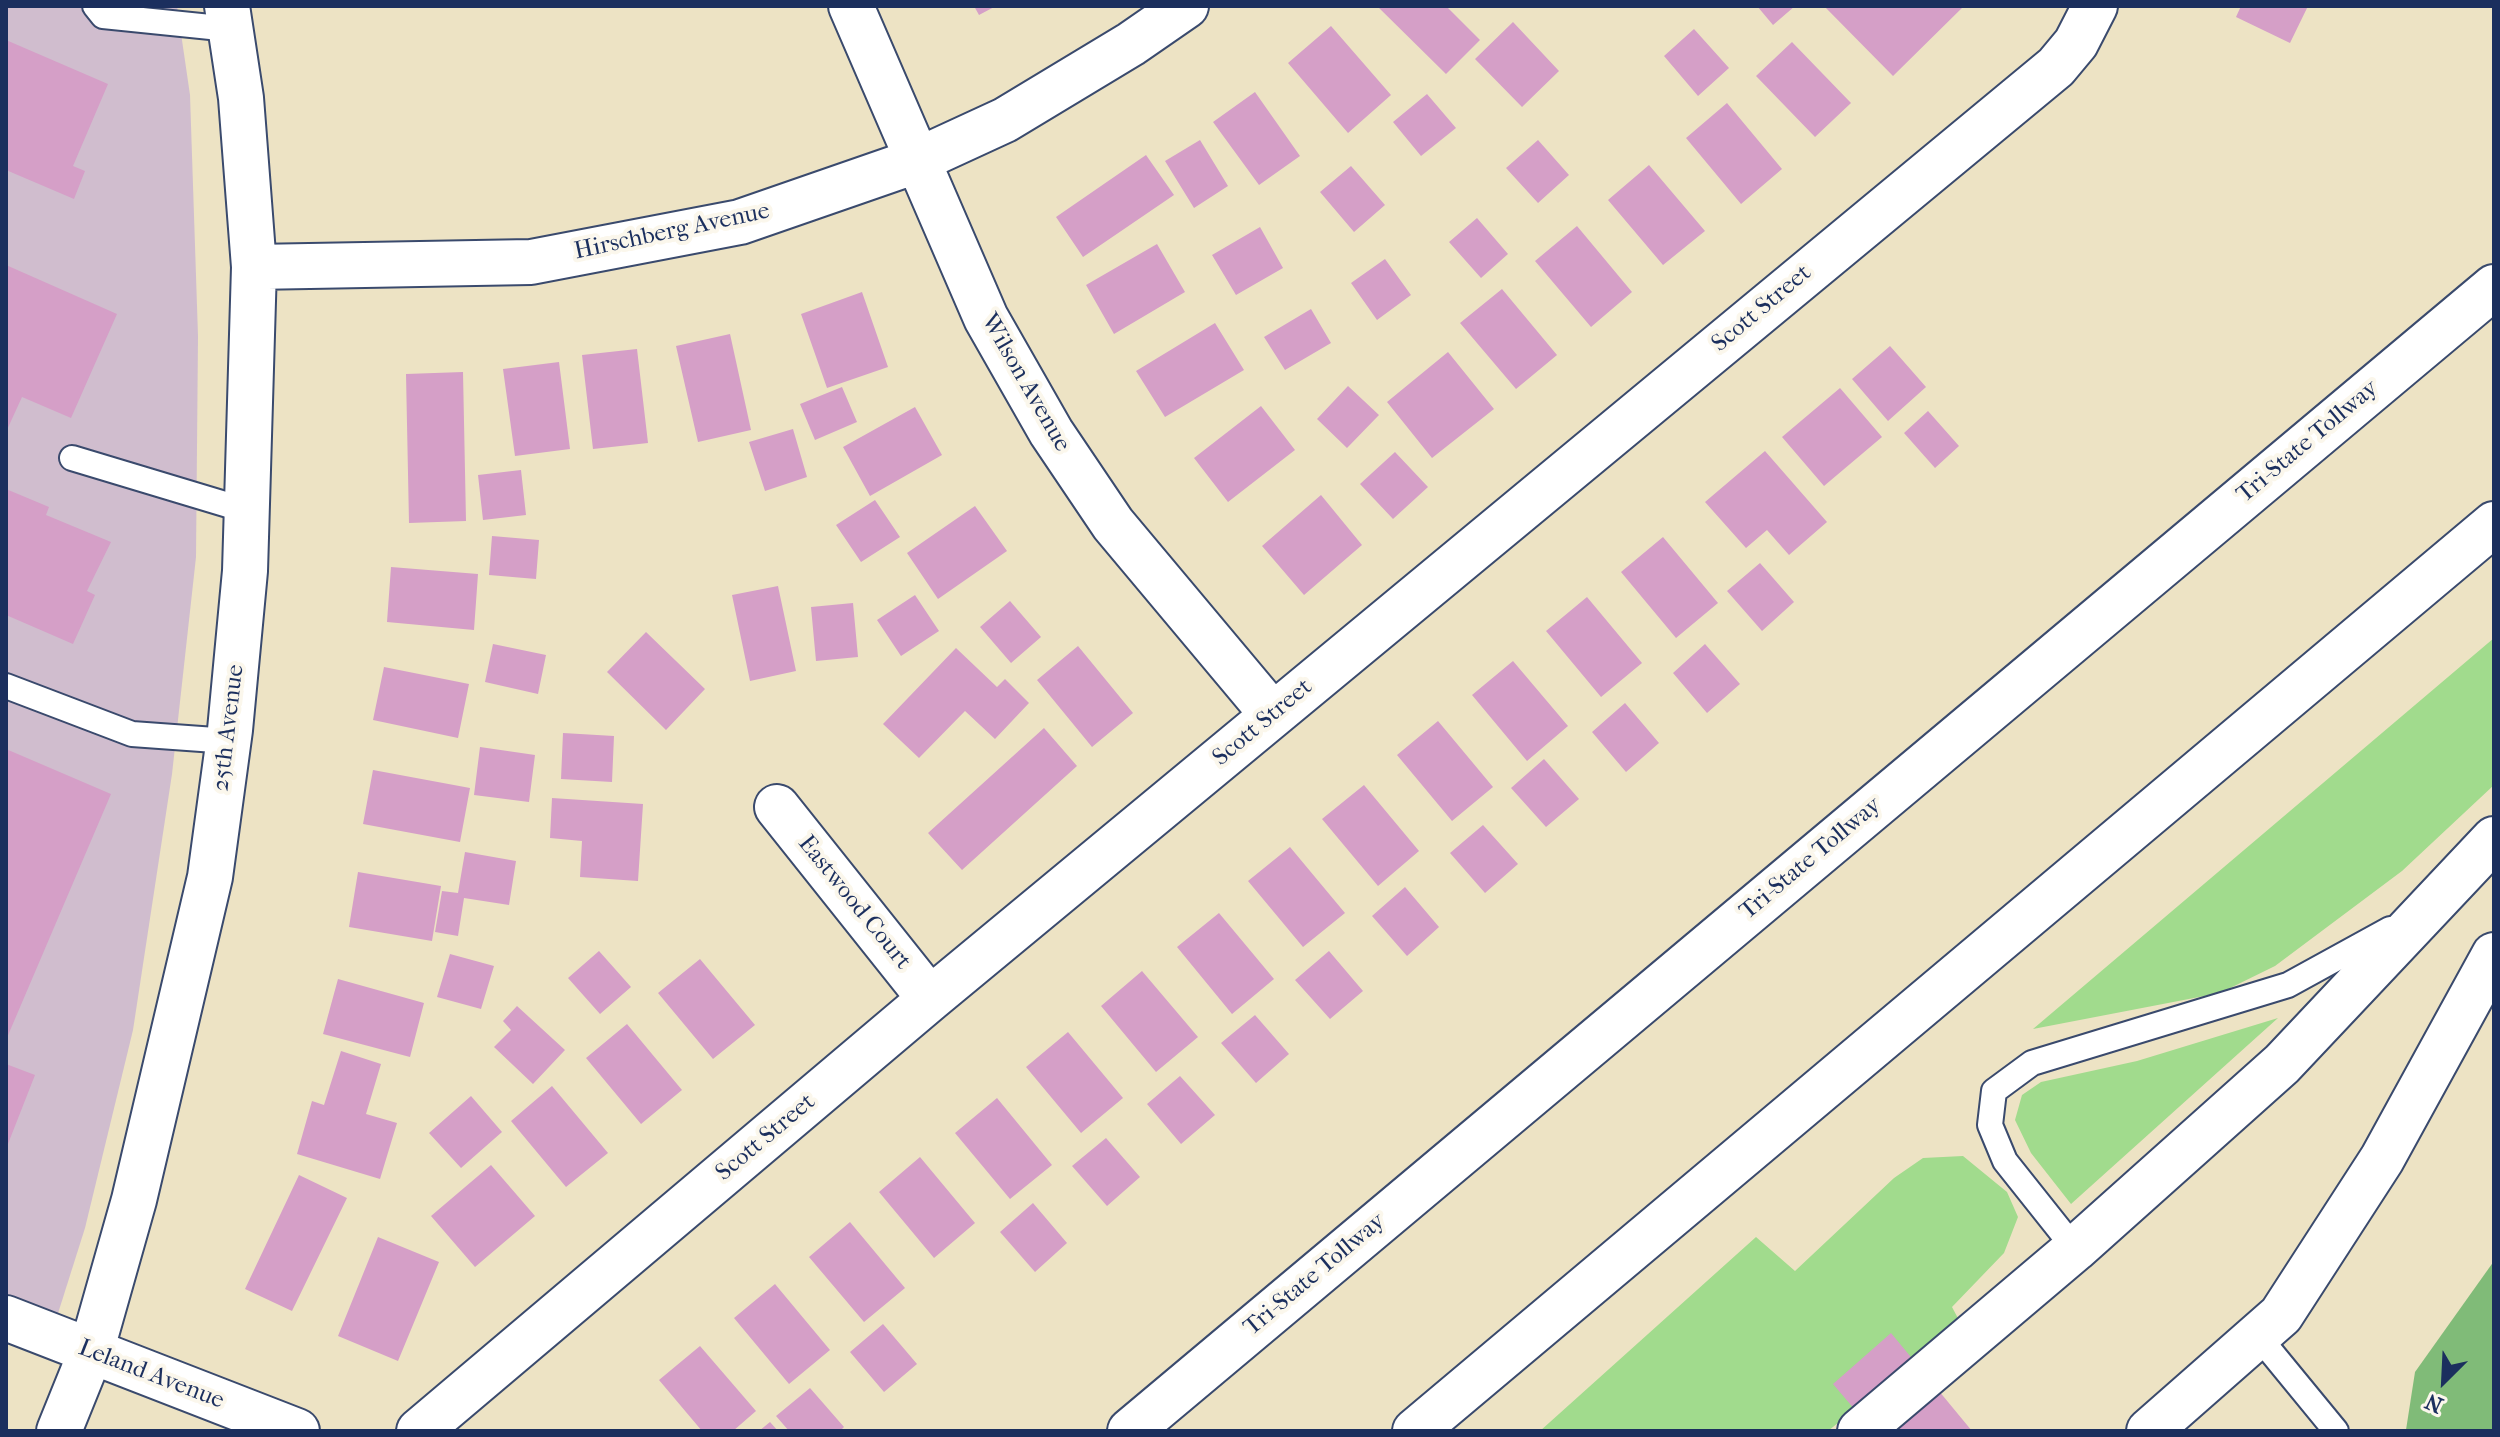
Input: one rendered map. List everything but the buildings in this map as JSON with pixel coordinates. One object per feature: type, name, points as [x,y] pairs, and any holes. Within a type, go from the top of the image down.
[{"type":"main road","name":"Wilson Avenue","points":[[851,6],[986,318],[1051,432],[1113,524],[1273,715]]},
{"type":"main road","name":"Hirschberg Avenue","points":[[254,267],[531,262],[740,222],[916,161],[1005,120],[1131,44],[1186,6]]},
{"type":"main road","name":"Scott Street","points":[[419,1431],[930,999],[2056,67],[2076,43],[2095,6]]},
{"type":"main road","name":"25th Avenue","points":[[59,1431],[91,1352],[134,1200],[210,877],[229,741],[248,511],[254,267],[241,98],[229,18]]},
{"type":"main road","name":"Tri-State Tollway","points":[[1130,1431],[2494,287]]},
{"type":"main road","points":[[1415,1431],[2494,524]]},
{"type":"main road","name":"Eastwood Court","points":[[777,807],[930,999]]},
{"type":"main road","points":[[1860,1431],[2075,1249],[2282,1064],[2480,855]]},
{"type":"main road","points":[[2149,1431],[2281,1315],[2382,1159],[2494,955]]},
{"type":"main road","name":"Leland Avenue","points":[[6,1318],[297,1431]]},
{"type":"lane","points":[[95,6],[103,16],[229,18]]},
{"type":"lane","points":[[72,458],[248,511]]},
{"type":"lane","points":[[6,686],[132,734],[229,741]]},
{"type":"lane","points":[[2075,1249],[2005,1161],[1990,1125],[1994,1091],[2032,1063],[2288,985],[2381,936],[2480,855]]},
{"type":"lane","points":[[2258,1336],[2336,1431]]},
{"type":"shaded area","points":[[6,6],[177,6],[190,95],[198,336],[196,557],[172,774],[133,1030],[85,1228],[54,1326],[6,1306]]},
{"type":"green space","points":[[2494,638],[2494,785],[2402,871],[2275,966],[2220,993],[2033,1029]]},
{"type":"green space","points":[[2278,1018],[2071,1204],[2031,1153],[2015,1120],[2022,1095],[2041,1082],[2137,1061]]},
{"type":"green space","points":[[1963,1156],[2007,1192],[2018,1217],[2004,1253],[1952,1307],[1961,1324],[1828,1431],[1540,1431],[1756,1237],[1795,1271],[1894,1178],[1923,1158]]},
{"type":"green space","points":[[2494,1261],[2494,1431],[2406,1430],[2415,1372]]}]
